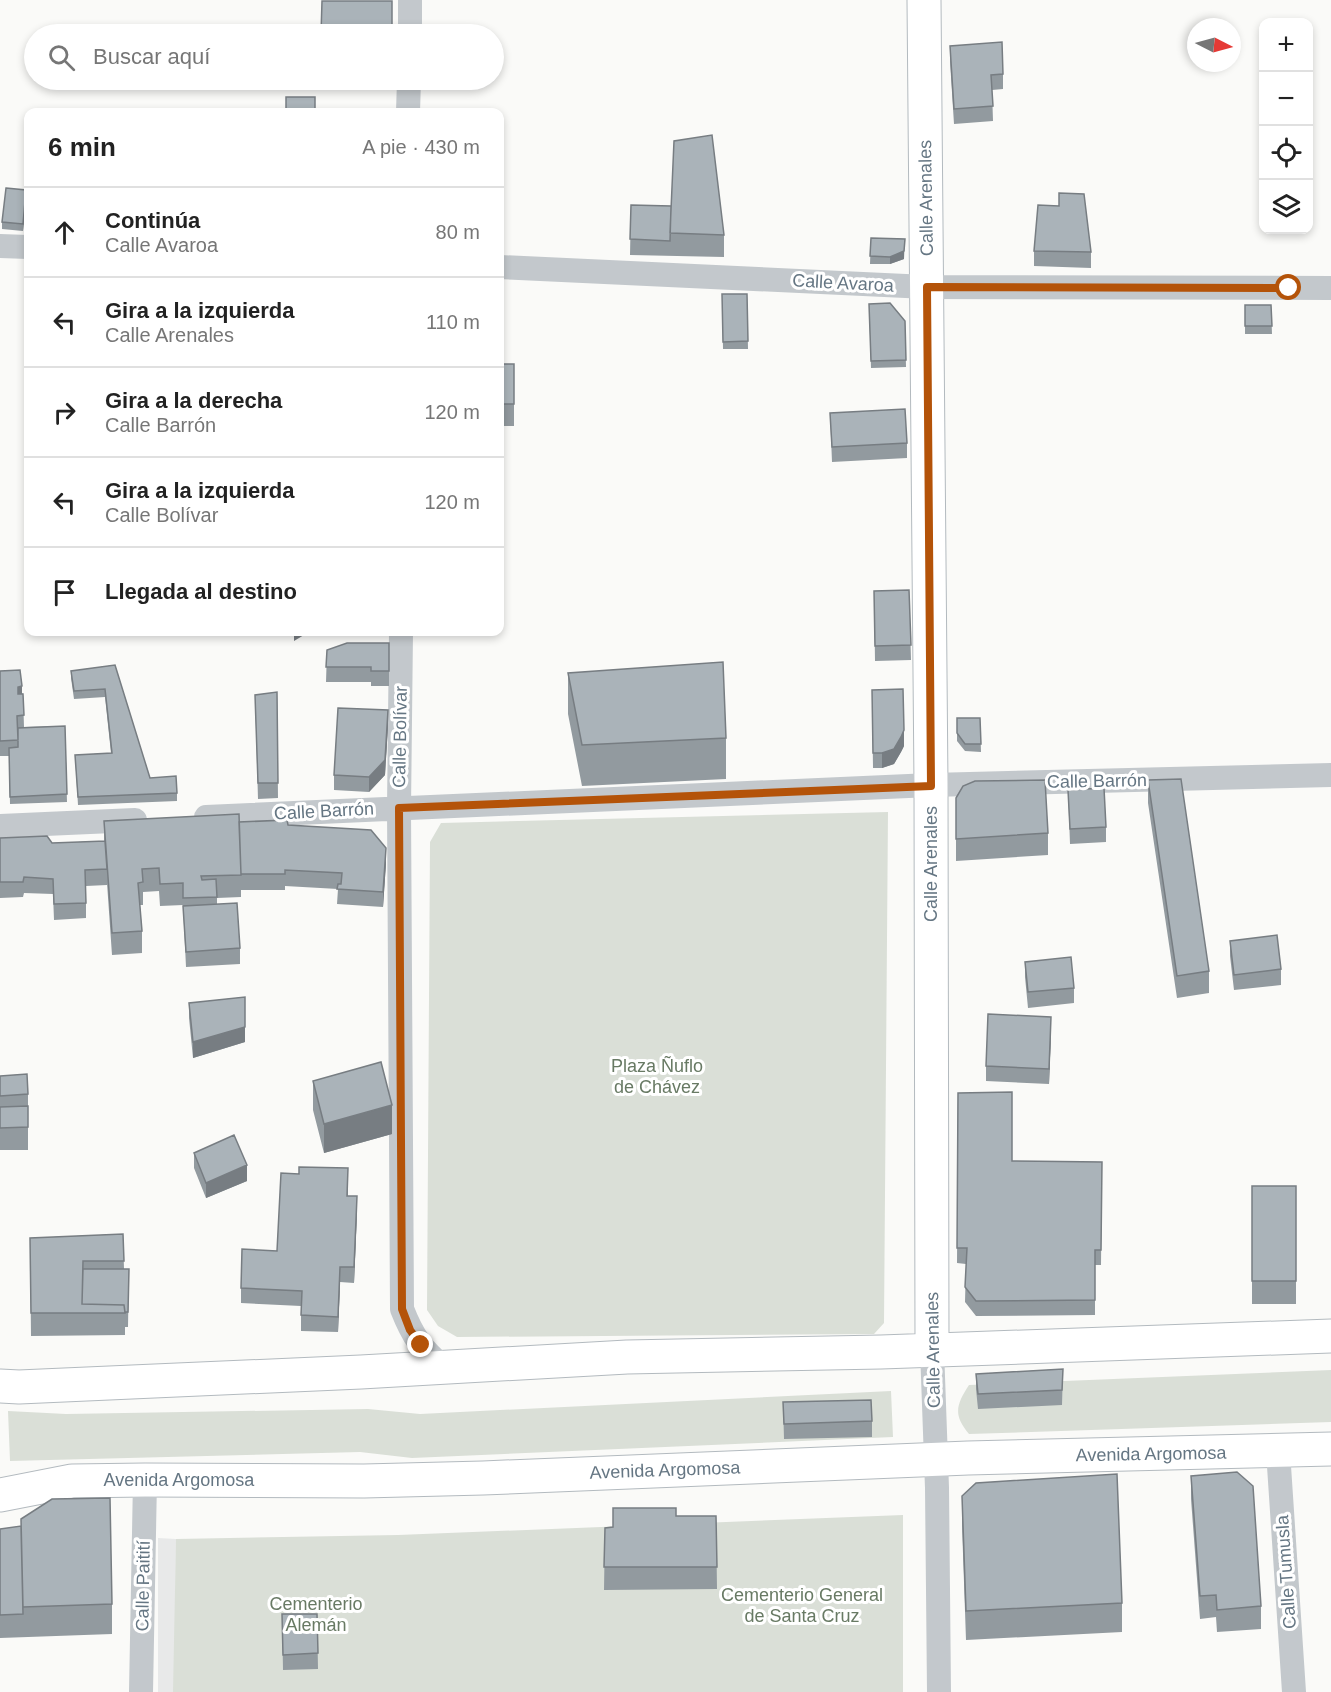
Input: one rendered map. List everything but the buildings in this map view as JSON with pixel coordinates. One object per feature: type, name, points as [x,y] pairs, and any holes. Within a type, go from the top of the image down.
[{"type":"main road","name":"Calle Arenales","points":[[924,0],[931,786],[932,1349]]},
{"type":"main road","points":[[0,1386],[444,1368],[627,1357],[1331,1336]]},
{"type":"main road","name":"Avenida Argomosa","points":[[0,1495],[72,1481],[364,1481],[483,1478],[968,1458],[1331,1449]]},
{"type":"street","points":[[410,24],[411,0]]},
{"type":"street","points":[[408,108],[409,90]]},
{"type":"street","points":[[0,246],[24,247]]},
{"type":"street","name":"Calle Avaroa","points":[[504,267],[927,287],[1331,288]]},
{"type":"street","name":"Calle Bolívar","points":[[401,636],[399,808],[402,1309],[410,1330],[426,1352],[444,1368]]},
{"type":"street","name":"Calle Barrón","points":[[188,818],[931,786],[1331,775]]},
{"type":"street","points":[[0,826],[153,819]]},
{"type":"street","name":"Calle Arenales","points":[[932,1349],[939,1692]]},
{"type":"street","name":"Calle Tumusla","points":[[1278,1451],[1294,1692]]},
{"type":"street","name":"Calle Paitití","points":[[141,1692],[145,1480]]},
{"type":"shaded area","points":[[158,1538],[176,1539],[175,1692],[158,1692]]},
{"type":"green space","name":"Plaza Ñuflo de Chávez","points":[[888,812],[884,1323],[874,1334],[457,1337],[438,1326],[427,1310],[430,842],[441,823]]},
{"type":"green space","points":[[1331,1370],[1331,1422],[969,1434],[960,1421],[958,1410],[961,1398],[969,1385]]},
{"type":"green space","points":[[891,1391],[893,1437],[412,1458],[360,1452],[10,1461],[8,1411],[66,1414],[368,1409],[420,1414]]},
{"type":"green space","name":"Cementerio General de Santa Cruz","points":[[903,1515],[903,1692],[173,1692],[176,1539],[398,1535]]},
{"type":"route","points":[[421,1345],[410,1330],[402,1309],[399,808],[931,786],[927,287],[1289,288]]},
{"type":"park label","name":"Cementerio Alemán","points":[[316,1614]]}]
